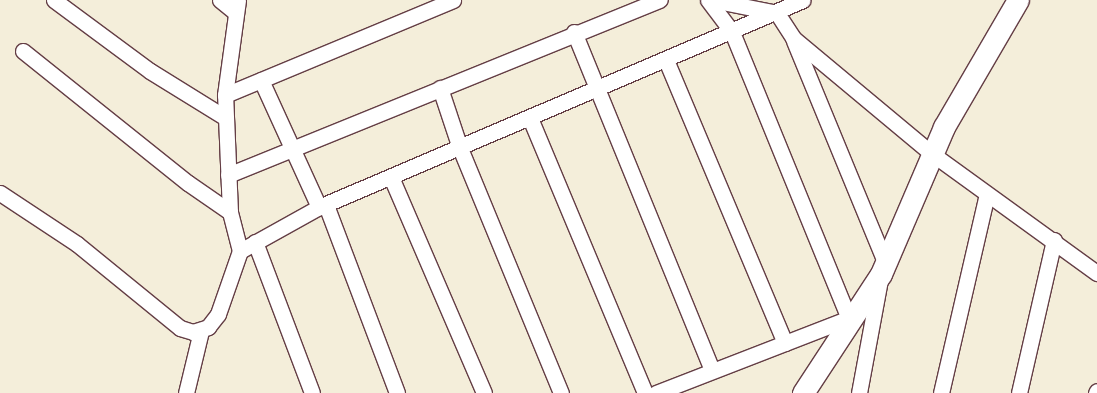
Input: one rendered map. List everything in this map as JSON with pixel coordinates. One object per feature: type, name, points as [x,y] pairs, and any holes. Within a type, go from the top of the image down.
[{"type":"main road","points":[[803,393],[884,269],[931,152],[1018,0]]},
{"type":"street","points":[[54,0],[150,71],[226,118]]},
{"type":"street","points":[[186,393],[201,331],[213,322],[218,314],[240,251],[230,212],[225,95],[237,6],[220,0]]},
{"type":"street","points":[[225,95],[453,0]]},
{"type":"street","points":[[228,175],[574,32],[660,0]]},
{"type":"street","points":[[656,393],[853,317],[732,32],[708,0]]},
{"type":"street","points":[[712,0],[777,13],[793,38],[884,269],[859,393]]},
{"type":"street","points":[[240,251],[322,206],[777,13],[803,0]]},
{"type":"street","points":[[574,32],[599,88],[712,370]]},
{"type":"street","points":[[793,38],[931,152],[1097,272]]},
{"type":"street","points":[[23,51],[188,183],[230,212]]},
{"type":"street","points":[[666,60],[785,343]]},
{"type":"street","points":[[261,80],[322,206],[397,393]]},
{"type":"street","points":[[440,88],[460,148],[561,393]]},
{"type":"street","points":[[530,118],[645,393]]},
{"type":"street","points":[[391,177],[484,393]]},
{"type":"street","points":[[0,194],[77,244],[180,328],[201,331]]},
{"type":"street","points":[[942,393],[987,194]]},
{"type":"street","points":[[1019,393],[1054,240]]},
{"type":"street","points":[[255,242],[312,393]]}]
